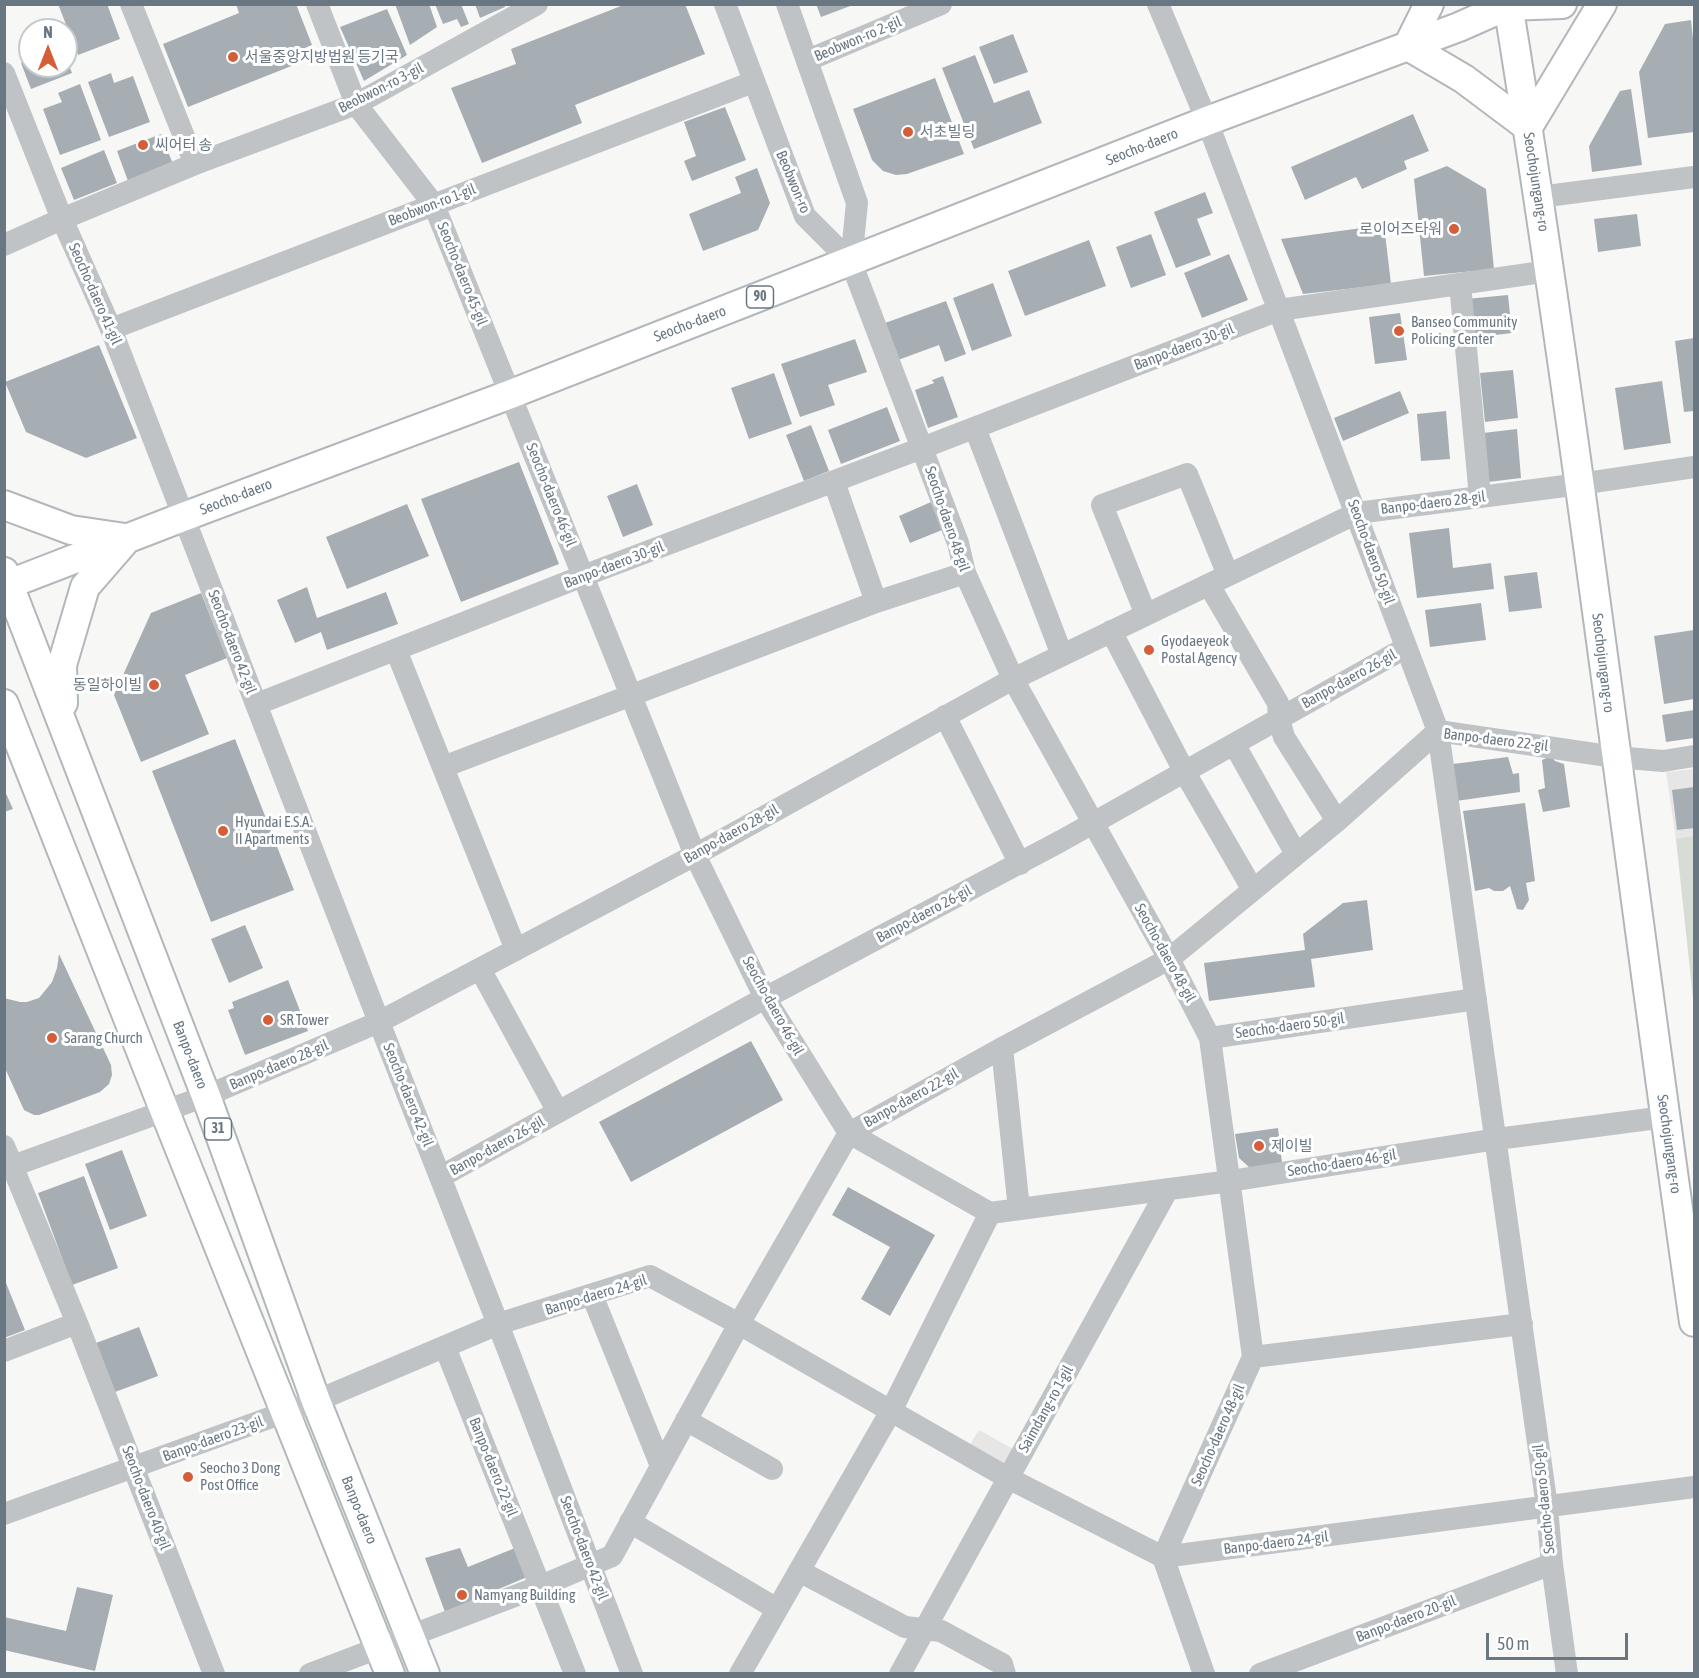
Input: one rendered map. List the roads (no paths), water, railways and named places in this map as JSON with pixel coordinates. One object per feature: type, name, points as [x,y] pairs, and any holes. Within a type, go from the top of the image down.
[{"type":"main road","points":[[1428,4],[1408,46],[1464,79],[1528,127],[1602,4]]},
{"type":"main road","name":"Seocho-daero","points":[[6,581],[511,394],[1509,5],[1562,4]]},
{"type":"main road","name":"Seochojungang-ro","points":[[1509,5],[1580,484],[1665,1117],[1695,1322]]},
{"type":"main road","points":[[4,505],[71,530],[127,538]]},
{"type":"main road","points":[[63,724],[62,665],[85,587],[127,538]]},
{"type":"main road","name":"Banpo-daero","points":[[6,581],[206,1096],[316,1401],[425,1674]]},
{"type":"main road","points":[[5,707],[390,1674]]},
{"type":"street","points":[[130,4],[195,164]]},
{"type":"street","name":"Seocho-daero 45-gil","points":[[317,4],[356,104],[434,205],[511,394]]},
{"type":"street","name":"Beobwon-ro","points":[[725,4],[805,216],[851,262]]},
{"type":"street","points":[[787,4],[857,203],[851,262]]},
{"type":"street","name":"Beobwon-ro 2-gil","points":[[808,60],[941,4]]},
{"type":"street","name":"Seocho-daero 50-gil","points":[[1158,4],[1207,121],[1438,731],[1497,1139],[1567,1674]]},
{"type":"street","name":"Beobwon-ro 3-gil","points":[[4,245],[195,164],[356,104],[529,7]]},
{"type":"street","name":"Seocho-daero 41-gil","points":[[4,73],[62,219],[111,329],[183,517]]},
{"type":"street","name":"Beobwon-ro 1-gil","points":[[111,329],[753,82]]},
{"type":"street","points":[[1539,197],[1695,177]]},
{"type":"street","name":"Seocho-daero 48-gil","points":[[851,262],[958,543],[965,573],[1012,679],[1169,959],[1210,1038],[1253,1357],[1164,1557]]},
{"type":"street","name":"Banpo-daero 30-gil","points":[[257,704],[583,576],[834,482],[1279,310],[1549,271]]},
{"type":"street","points":[[1460,284],[1480,497]]},
{"type":"street","name":"Seocho-daero 46-gil","points":[[511,394],[695,855],[765,998],[849,1133],[990,1213],[1230,1181],[1497,1139],[1665,1117]]},
{"type":"street","points":[[975,428],[1062,655]]},
{"type":"street","name":"Banpo-daero 28-gil","points":[[7,1160],[165,1112],[379,1022],[695,855],[1012,679],[1357,513],[1695,467]]},
{"type":"street","points":[[1146,615],[1102,505],[1187,474],[1218,580],[1278,704],[1284,737],[1337,821]]},
{"type":"street","points":[[834,482],[876,602]]},
{"type":"street","name":"Seocho-daero 42-gil","points":[[183,517],[632,1674]]},
{"type":"street","points":[[443,767],[632,697],[876,602],[965,573]]},
{"type":"street","points":[[1111,631],[1184,771],[1253,890]]},
{"type":"street","name":"Banpo-daero 26-gil","points":[[440,1177],[765,998],[1020,864],[1406,648]]},
{"type":"street","points":[[396,650],[516,950]]},
{"type":"street","points":[[945,716],[1020,864]]},
{"type":"street","name":"Banpo-daero 22-gil","points":[[310,1674],[541,1586],[612,1556],[739,1324],[849,1133],[1169,959],[1337,821],[1438,731],[1663,761],[1695,756]]},
{"type":"street","points":[[1234,744],[1296,854]]},
{"type":"street","points":[[480,969],[558,1112]]},
{"type":"street","name":"Seocho-daero 50-gil","points":[[1210,1038],[1476,999]]},
{"type":"street","points":[[1002,1048],[1019,1209]]},
{"type":"street","name":"Seocho-daero 40-gil","points":[[7,1160],[77,1323],[214,1674]]},
{"type":"street","name":"Saimdang-ro 1-gil","points":[[900,1674],[1167,1189]]},
{"type":"street","points":[[740,1674],[891,1411],[990,1213]]},
{"type":"street","name":"Banpo-daero 24-gil","points":[[285,1412],[498,1324],[650,1276],[739,1324],[1008,1478],[1164,1557],[1695,1487]]},
{"type":"street","points":[[592,1295],[661,1466]]},
{"type":"street","points":[[4,1351],[77,1323]]},
{"type":"street","points":[[1253,1357],[1522,1324]]},
{"type":"street","name":"Banpo-daero 22-gil","points":[[445,1347],[541,1586]]},
{"type":"street","name":"Banpo-daero 23-gil","points":[[4,1514],[285,1412]]},
{"type":"street","points":[[686,1420],[772,1469]]},
{"type":"street","points":[[630,1522],[777,1609]]},
{"type":"street","points":[[1164,1557],[1204,1674]]},
{"type":"street","name":"Banpo-daero 20-gil","points":[[1260,1674],[1552,1564]]},
{"type":"street","points":[[799,1571],[905,1627],[941,1630],[1002,1664],[1005,1674]]},
{"type":"street","points":[[541,1586],[575,1674]]},
{"type":"place","name":"서울중앙지방법원 등기국","points":[[233,57]]},
{"type":"place","name":"서초빌딩","points":[[908,132]]},
{"type":"place","name":"씨어터 송","points":[[143,145]]},
{"type":"place","name":"로이어즈타워","points":[[1454,229]]},
{"type":"place","name":"Banseo Community Policing Center","points":[[1399,331]]},
{"type":"place","name":"Gyodaeyeok Postal Agency","points":[[1149,650]]},
{"type":"place","name":"동일하이빌","points":[[154,685]]},
{"type":"place","name":"Hyundai E.S.A. II Apartments","points":[[223,831]]},
{"type":"place","name":"SR Tower","points":[[268,1020]]},
{"type":"place","name":"Sarang Church","points":[[52,1038]]},
{"type":"place","name":"제이빌","points":[[1259,1146]]},
{"type":"place","name":"Seocho 3 Dong Post Office","points":[[188,1477]]},
{"type":"place","name":"Namyang Building","points":[[462,1595]]}]
